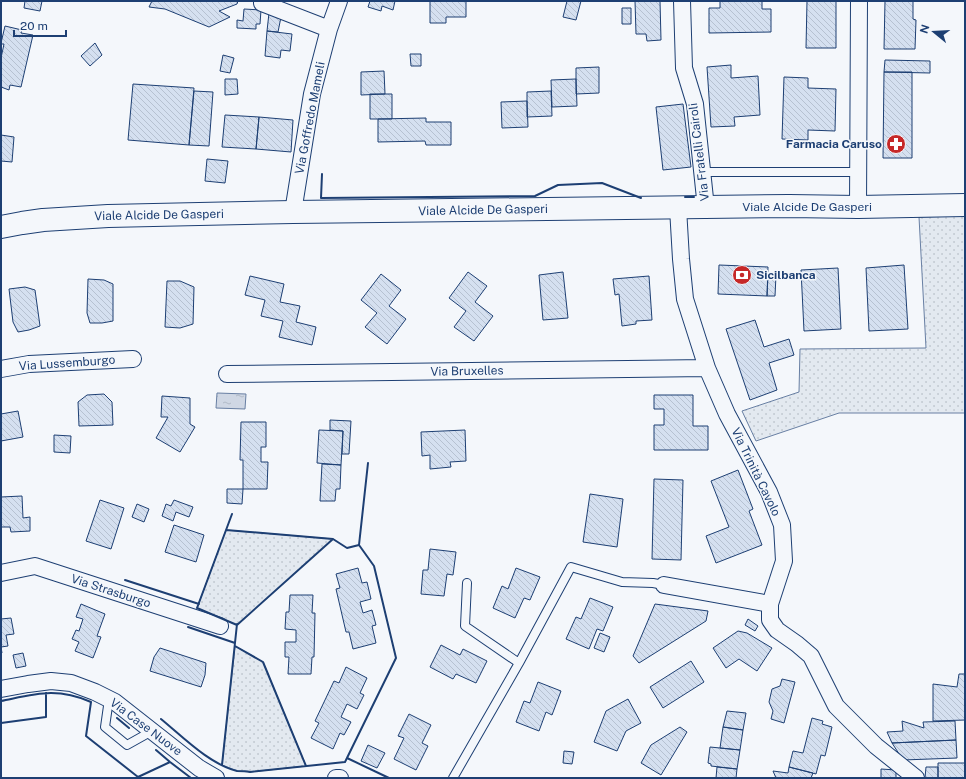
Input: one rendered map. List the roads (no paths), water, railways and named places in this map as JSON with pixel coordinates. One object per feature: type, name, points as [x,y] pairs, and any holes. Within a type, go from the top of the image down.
[{"type":"main road","name":"Viale Alcide De Gasperi","points":[[1,227],[43,220],[108,216],[293,212],[965,205]]},
{"type":"street","name":"Via Goffredo Mameli","points":[[293,212],[312,94],[329,29],[339,1]]},
{"type":"street","name":"Via Fratelli Cairoli","points":[[682,1],[684,68],[695,104],[706,208]]},
{"type":"street","points":[[858,207],[859,1]]},
{"type":"street","points":[[262,3],[329,29]]},
{"type":"street","name":"Via Trinità Cavolo","points":[[678,208],[685,299],[707,368],[727,414],[769,492],[782,525],[784,561],[770,604],[770,620],[777,630],[811,656],[836,706],[876,746],[916,778]]},
{"type":"street","name":"Via Lussemburgo","points":[[1,369],[30,364],[133,359]]},
{"type":"street","name":"Via Bruxelles","points":[[227,374],[707,368]]},
{"type":"street","name":"Via Strasburgo","points":[[1,573],[35,566],[220,626]]},
{"type":"street","points":[[664,585],[770,604]]},
{"type":"street","name":"Via Case Nuove","points":[[1,690],[51,681],[71,683],[95,692],[115,702],[199,768],[216,778]]},
{"type":"lane","points":[[702,172],[858,172]]},
{"type":"lane","points":[[453,778],[519,663],[571,568],[622,582],[653,583],[664,585]]},
{"type":"lane","points":[[467,583],[465,626],[519,663]]},
{"type":"lane","points":[[109,699],[104,727],[127,745],[152,731]]},
{"type":"water","points":[[217,393],[246,394],[245,409],[216,408]]},
{"type":"place","name":"Farmacia Caruso","points":[[896,144]]},
{"type":"place","name":"Sicilbanca","points":[[742,275]]}]
